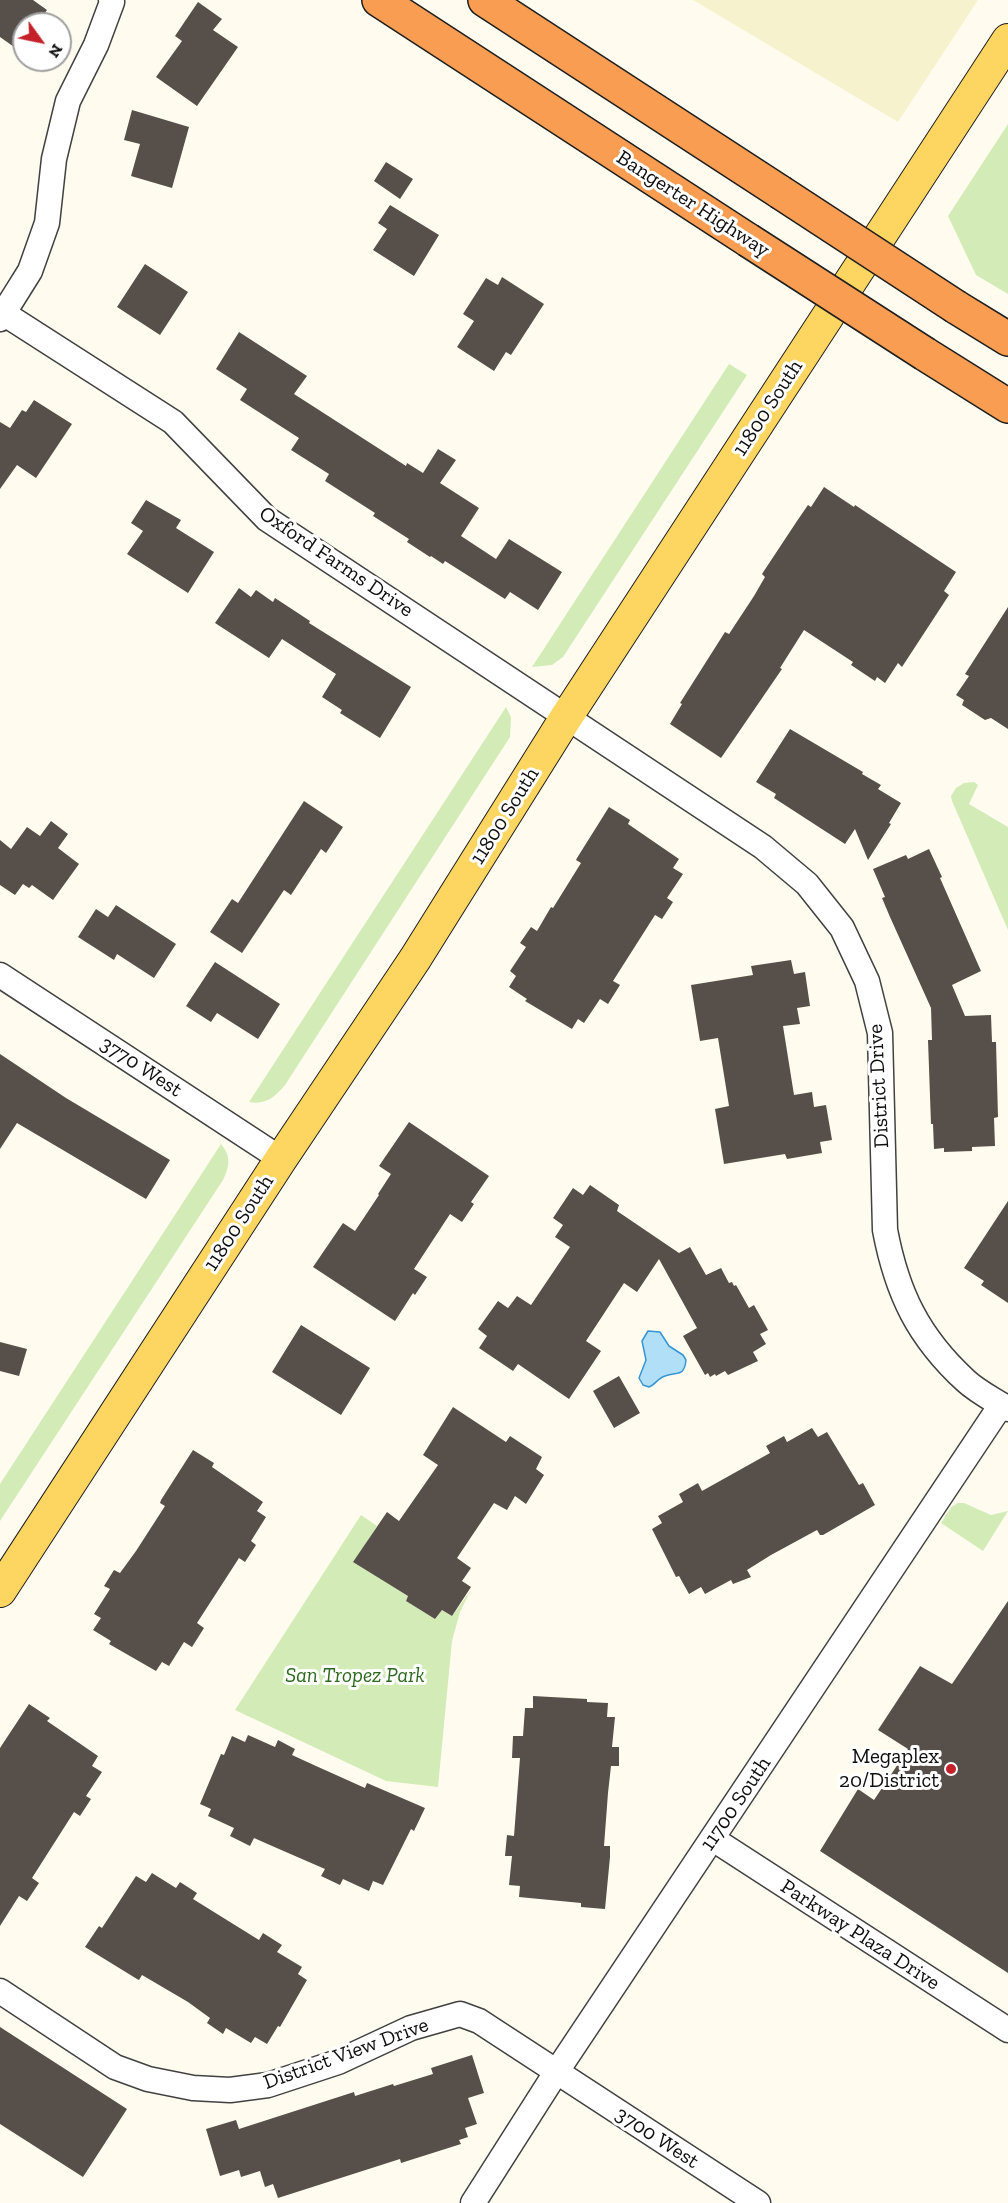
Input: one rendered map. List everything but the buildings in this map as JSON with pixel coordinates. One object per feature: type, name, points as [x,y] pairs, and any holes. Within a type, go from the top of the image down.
[{"type":"highway","name":"Bangerter Highway","points":[[379,0],[1008,406]]},
{"type":"highway","points":[[485,0],[1008,339]]},
{"type":"main road","name":"11800 South","points":[[0,1591],[281,1159],[416,959],[567,716],[1008,40]]},
{"type":"street","points":[[1,314],[30,271],[47,223],[54,159],[68,101],[96,45],[112,1]]},
{"type":"street","name":"Oxford Farms Drive","points":[[1,314],[173,422],[267,519],[567,716]]},
{"type":"street","name":"District Drive","points":[[567,716],[763,847],[807,884],[842,928],[867,981],[879,1033],[885,1230],[900,1287],[912,1316],[939,1353],[967,1382],[1005,1407]]},
{"type":"street","name":"3770 West","points":[[0,975],[281,1159]]},
{"type":"street","name":"11700 South","points":[[473,2203],[557,2071],[1005,1407]]},
{"type":"street","name":"Parkway Plaza Drive","points":[[713,1839],[1008,2030]]},
{"type":"street","name":"District View Drive","points":[[0,1991],[115,2067],[148,2079],[193,2088],[230,2090],[268,2085],[338,2061],[411,2028],[460,2014],[479,2021],[557,2071]]},
{"type":"street","name":"3700 West","points":[[557,2071],[758,2203]]},
{"type":"shaded area","points":[[693,0],[978,0],[898,122]]},
{"type":"green space","points":[[1008,124],[1008,294],[976,275],[948,216]]},
{"type":"green space","points":[[729,364],[747,375],[563,657],[552,665],[532,667]]},
{"type":"green space","points":[[506,707],[511,717],[510,737],[285,1085],[270,1099],[255,1103],[249,1102]]},
{"type":"green space","points":[[974,782],[978,785],[969,804],[1008,827],[1008,930],[952,801],[951,796],[956,788],[964,783]]},
{"type":"green space","points":[[221,1144],[227,1153],[228,1161],[223,1180],[0,1521],[0,1484]]},
{"type":"green space","points":[[964,1503],[991,1515],[1008,1511],[983,1551],[941,1523],[951,1507]]},
{"type":"green space","name":"San Tropez Park","points":[[361,1515],[377,1526],[354,1562],[408,1596],[406,1601],[435,1619],[442,1610],[452,1616],[471,1590],[460,1612],[452,1641],[438,1787],[386,1781],[235,1710]]},
{"type":"water","points":[[648,1331],[660,1332],[669,1346],[683,1355],[686,1360],[682,1372],[663,1377],[649,1387],[643,1385],[639,1378],[646,1360],[642,1341]]},
{"type":"place","name":"Megaplex 20/District","points":[[951,1769]]}]
